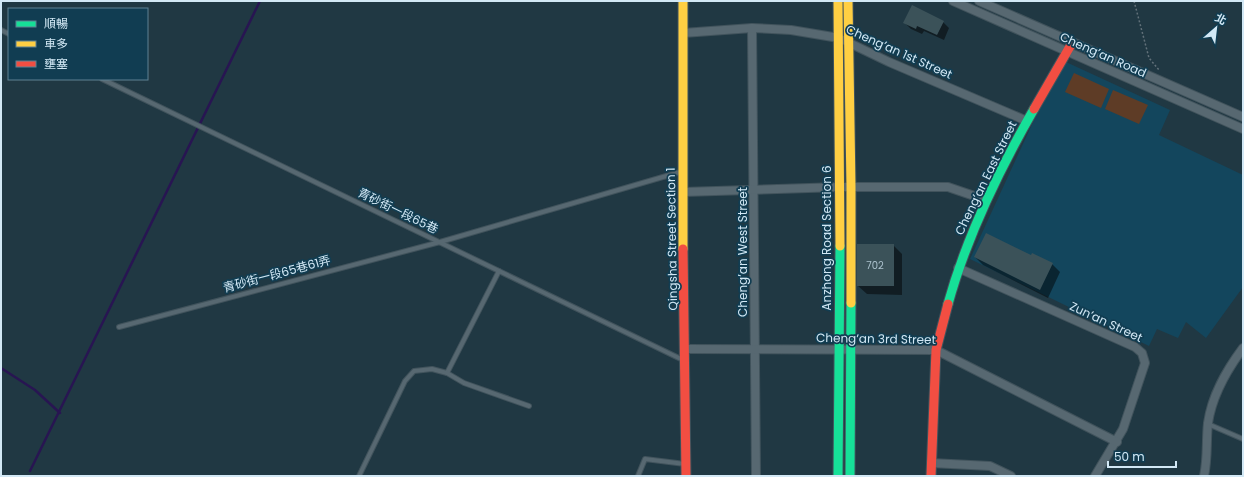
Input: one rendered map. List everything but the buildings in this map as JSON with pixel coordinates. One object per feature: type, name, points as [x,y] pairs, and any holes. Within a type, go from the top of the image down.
[{"type":"street","name":"Qingsha Street Section 1","points":[[683,1],[682,171],[686,361],[686,476]]},
{"type":"street","name":"Anzhong Road Section 6","points":[[838,1],[840,187],[838,476]]},
{"type":"street","name":"Anzhong Road Section 6","points":[[848,1],[851,187],[850,476]]},
{"type":"street","name":"Cheng’an Road","points":[[953,1],[1243,129]]},
{"type":"street","name":"Cheng’an Road","points":[[980,1],[1072,43],[1243,117]]},
{"type":"street","name":"Cheng’an 1st Street","points":[[683,33],[752,28],[791,30],[839,38],[889,62],[1027,120]]},
{"type":"street","name":"Cheng’an West Street","points":[[752,28],[755,190],[756,476]]},
{"type":"street","name":"Cheng’an East Street","points":[[931,476],[936,350],[958,268],[986,200],[1027,120],[1072,43]]},
{"type":"street","points":[[683,192],[840,187],[948,187],[986,200]]},
{"type":"street","name":"Zun’an Street","points":[[958,268],[1135,347],[1142,353],[1145,363],[1123,429],[1117,442],[1095,476]]},
{"type":"street","points":[[1204,476],[1207,463],[1208,424],[1212,404],[1220,382],[1243,348]]},
{"type":"street","name":"Cheng’an 3rd Street","points":[[685,349],[936,350],[1117,442]]},
{"type":"street","points":[[932,463],[990,466],[1011,476]]},
{"type":"lane","name":"青砂街一段65巷","points":[[104,80],[686,361]]},
{"type":"lane","name":"青砂街一段65巷61弄","points":[[119,327],[440,242],[682,171]]},
{"type":"lane","points":[[447,373],[499,271]]},
{"type":"lane","points":[[359,476],[405,381],[414,371],[432,370],[447,373],[464,383],[529,406]]},
{"type":"lane","points":[[1208,424],[1243,439]]},
{"type":"lane","points":[[638,476],[645,460],[685,464]]},
{"type":"path","points":[[1134,1],[1149,58],[1163,75]]},
{"type":"shaded area","points":[[1066,62],[1170,110],[1159,135],[1243,175],[1243,287],[1206,338],[1186,322],[1178,338],[1157,329],[1149,346],[970,259],[1034,120]]},
{"type":"shaded area","points":[[1074,73],[1109,89],[1101,108],[1065,92]]},
{"type":"shaded area","points":[[1113,90],[1148,105],[1139,124],[1105,109]]},
{"type":"waterway","points":[[30,471],[260,1]]},
{"type":"waterway","points":[[1,368],[35,390],[60,413]]},
{"type":"traffic: fast","points":[[948,304],[974,228],[996,179],[1034,109]]},
{"type":"traffic: fast","points":[[838,476],[840,246]]},
{"type":"traffic: fast","points":[[850,476],[851,303]]},
{"type":"traffic: slow","points":[[683,1],[683,249]]},
{"type":"traffic: slow","points":[[838,1],[840,246]]},
{"type":"traffic: slow","points":[[848,1],[851,303]]},
{"type":"traffic: jam","points":[[1034,109],[1072,43]]},
{"type":"traffic: jam","points":[[683,249],[686,476]]},
{"type":"traffic: jam","points":[[931,476],[936,350],[948,304]]}]
